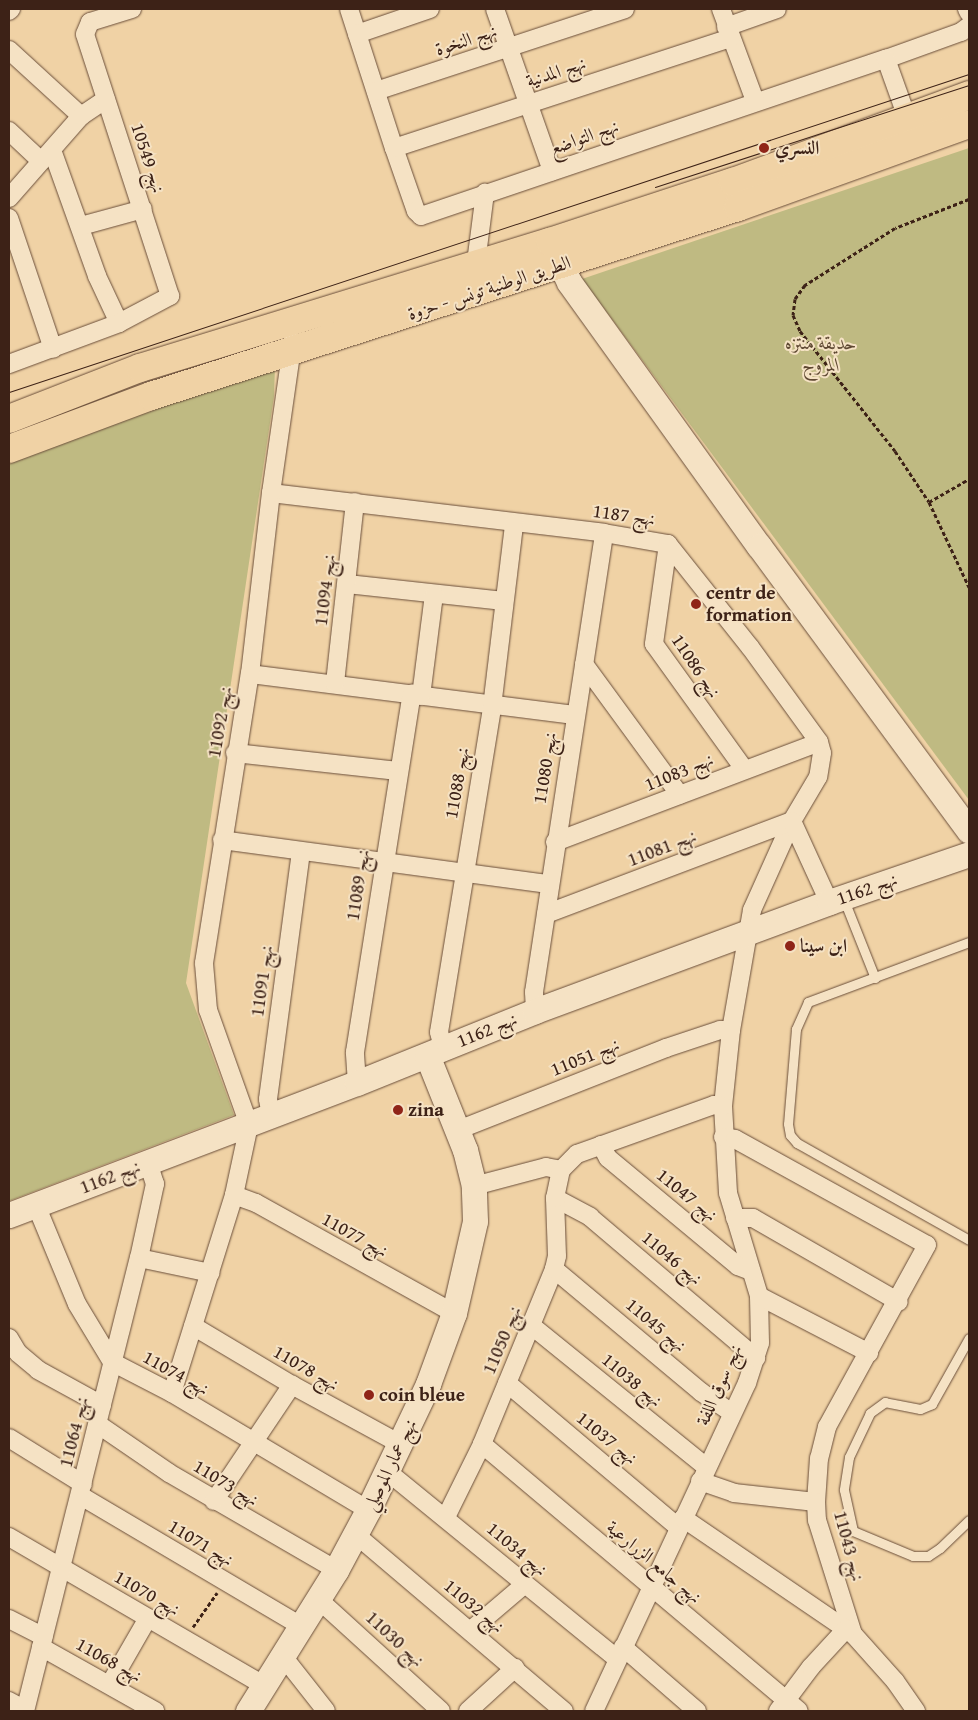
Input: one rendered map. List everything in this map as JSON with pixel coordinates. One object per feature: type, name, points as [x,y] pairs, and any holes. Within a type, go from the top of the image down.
[{"type":"highway","name":"الطريق الوطنية تونس - حزوة","points":[[9,449],[151,396],[292,350],[555,254],[733,182],[907,116],[969,95]]},
{"type":"highway","name":"الطريق الوطنية تونس - حزوة","points":[[9,419],[140,368],[476,263],[555,254],[738,207],[969,124]]},
{"type":"street","points":[[87,22],[132,9]]},
{"type":"street","name":"نهج التواضع","points":[[349,9],[394,148],[419,214],[424,216],[485,193],[886,59],[969,22]]},
{"type":"street","points":[[357,34],[430,9]]},
{"type":"street","points":[[495,9],[552,171]]},
{"type":"street","name":"نهج النخوة","points":[[376,91],[625,9]]},
{"type":"street","points":[[721,9],[754,102]]},
{"type":"street","name":"نهج المدنية","points":[[394,148],[728,32],[777,9]]},
{"type":"street","points":[[967,9],[969,22]]},
{"type":"street","name":"نهج 10549","points":[[87,22],[106,99],[170,296],[119,323]]},
{"type":"street","points":[[9,50],[81,116]]},
{"type":"street","points":[[886,59],[916,143]]},
{"type":"street","points":[[9,198],[81,116],[106,99]]},
{"type":"street","points":[[9,131],[47,155],[81,226],[97,276],[119,323],[9,364]]},
{"type":"street","points":[[476,263],[485,193]]},
{"type":"street","points":[[81,226],[142,209]]},
{"type":"street","points":[[9,218],[53,349]]},
{"type":"street","points":[[555,254],[759,546],[969,830]]},
{"type":"street","name":"نهج 11092","points":[[260,1120],[218,1042],[205,990],[204,963],[222,840],[250,674],[271,493],[295,320]]},
{"type":"street","name":"نهج 1187","points":[[271,493],[355,502],[514,524],[604,533],[668,544],[750,647],[819,742],[822,767],[792,821],[752,910],[746,935]]},
{"type":"street","name":"نهج 11094","points":[[335,683],[355,502]]},
{"type":"street","name":"نهج 11088","points":[[435,1052],[463,871],[492,707],[514,524]]},
{"type":"street","name":"نهج 11080","points":[[536,1011],[534,992],[549,884],[604,533]]},
{"type":"street","name":"نهج 11086","points":[[668,544],[654,644],[744,769]]},
{"type":"street","points":[[347,584],[434,595],[504,601]]},
{"type":"street","name":"نهج 11089","points":[[357,1083],[354,1052],[383,862],[398,771],[416,695],[434,595]]},
{"type":"street","points":[[584,664],[680,794]]},
{"type":"street","points":[[250,674],[335,683],[492,707],[574,715]]},
{"type":"street","name":"نهج 11083","points":[[555,842],[819,742]]},
{"type":"street","points":[[236,753],[398,771]]},
{"type":"street","points":[[792,821],[836,899]]},
{"type":"street","name":"نهج 11081","points":[[546,914],[792,821]]},
{"type":"street","points":[[222,840],[549,884]]},
{"type":"street","name":"نهج 11091","points":[[260,1120],[268,1099],[301,852]]},
{"type":"street","name":"نهج 1162","points":[[9,1215],[357,1083],[536,1011],[746,935],[836,899],[969,854]]},
{"type":"street","name":"نهج سوق اللفة","points":[[600,1708],[620,1653],[756,1358],[760,1343],[760,1296],[728,1194],[723,1137],[723,1106],[731,1030],[746,935]]},
{"type":"street","name":"نهج 11051","points":[[458,1130],[666,1048],[720,1030],[731,1030]]},
{"type":"street","name":"نهج عمار الموصلي","points":[[248,1711],[336,1570],[388,1472],[428,1384],[454,1313],[474,1221],[474,1186],[435,1052]]},
{"type":"street","points":[[474,1186],[546,1166],[561,1170],[577,1154],[714,1105],[723,1106]]},
{"type":"street","points":[[172,1393],[234,1195],[260,1120]]},
{"type":"street","name":"نهج 11043","points":[[723,1137],[735,1139],[927,1245],[898,1302],[827,1427],[819,1458],[816,1502],[817,1520],[850,1632],[895,1681],[916,1711]]},
{"type":"street","name":"نهج 11047","points":[[601,1145],[608,1158],[738,1266],[752,1271]]},
{"type":"street","name":"نهج 11064","points":[[25,1711],[43,1642],[59,1567],[99,1425],[112,1362],[139,1258],[155,1184],[148,1162]]},
{"type":"street","name":"نهج 11050","points":[[446,1517],[482,1444],[554,1269],[558,1256],[555,1198],[561,1170]]},
{"type":"street","name":"نهج 11077","points":[[234,1195],[256,1203],[454,1313]]},
{"type":"street","name":"نهج 11046","points":[[555,1198],[590,1217],[756,1358]]},
{"type":"street","name":"نهج 11074","points":[[36,1206],[77,1304],[112,1362],[172,1393],[368,1510]]},
{"type":"street","points":[[735,1218],[753,1218],[898,1302]]},
{"type":"street","points":[[139,1258],[210,1273]]},
{"type":"street","name":"نهج 11045","points":[[554,1269],[701,1392],[731,1412]]},
{"type":"street","points":[[760,1296],[869,1352]]},
{"type":"street","name":"نهج 11078","points":[[193,1326],[292,1385],[400,1444]]},
{"type":"street","name":"نهج 11038","points":[[532,1326],[702,1474]]},
{"type":"street","points":[[9,1338],[18,1353],[38,1370],[102,1405]]},
{"type":"street","name":"نهج 11037","points":[[507,1383],[680,1522],[850,1632]]},
{"type":"street","points":[[214,1501],[292,1385]]},
{"type":"street","name":"نهج 11073","points":[[99,1425],[214,1501],[336,1570]]},
{"type":"street","name":"نهج 11071","points":[[9,1438],[82,1490],[225,1582],[301,1626]]},
{"type":"street","name":"نهج جامع الزرارعية","points":[[482,1444],[651,1584],[788,1708]]},
{"type":"street","name":"نهج 11034","points":[[388,1472],[446,1517],[525,1584],[697,1711]]},
{"type":"street","points":[[702,1474],[734,1492],[816,1502]]},
{"type":"street","name":"نهج 11032","points":[[355,1534],[471,1630],[564,1711]]},
{"type":"street","name":"نهج 11070","points":[[9,1537],[263,1685]]},
{"type":"street","points":[[471,1630],[525,1584]]},
{"type":"street","name":"نهج 11030","points":[[318,1599],[441,1711]]},
{"type":"street","points":[[110,1684],[148,1618]]},
{"type":"street","name":"نهج 11068","points":[[9,1619],[155,1711]]},
{"type":"street","points":[[788,1708],[811,1667],[850,1632]]},
{"type":"street","points":[[282,1655],[326,1711]]},
{"type":"street","points":[[468,1711],[515,1668]]},
{"type":"street","points":[[9,1701],[25,1711]]},
{"type":"lane","points":[[836,899],[875,978]]},
{"type":"lane","points":[[969,942],[808,1002],[802,1011],[796,1029],[788,1124],[790,1135],[797,1143],[969,1240]]},
{"type":"lane","points":[[969,1338],[932,1404],[920,1409],[885,1402],[870,1413],[844,1470],[844,1490],[853,1531],[913,1556],[928,1556],[940,1548],[969,1520]]},
{"type":"path","points":[[969,199],[895,228],[805,286],[795,299],[793,315],[800,330],[895,451],[929,502],[969,587]]},
{"type":"path","points":[[929,502],[969,479]]},
{"type":"path","points":[[184,1639],[225,1582]]},
{"type":"green space","name":"حديقة منتزه المروج","points":[[969,148],[969,800],[582,279]]},
{"type":"green space","points":[[275,366],[274,396],[186,983],[234,1115],[9,1201],[9,462]]},
{"type":"tram line","points":[[9,392],[969,74]]},
{"type":"tram line","points":[[655,187],[969,85]]},
{"type":"place","name":"النسري","points":[[764,148]]},
{"type":"place","name":"centr de formation","points":[[696,604]]},
{"type":"place","name":"ابن سينا","points":[[790,946]]},
{"type":"place","name":"zina","points":[[398,1110]]},
{"type":"place","name":"coin bleue","points":[[369,1395]]}]
